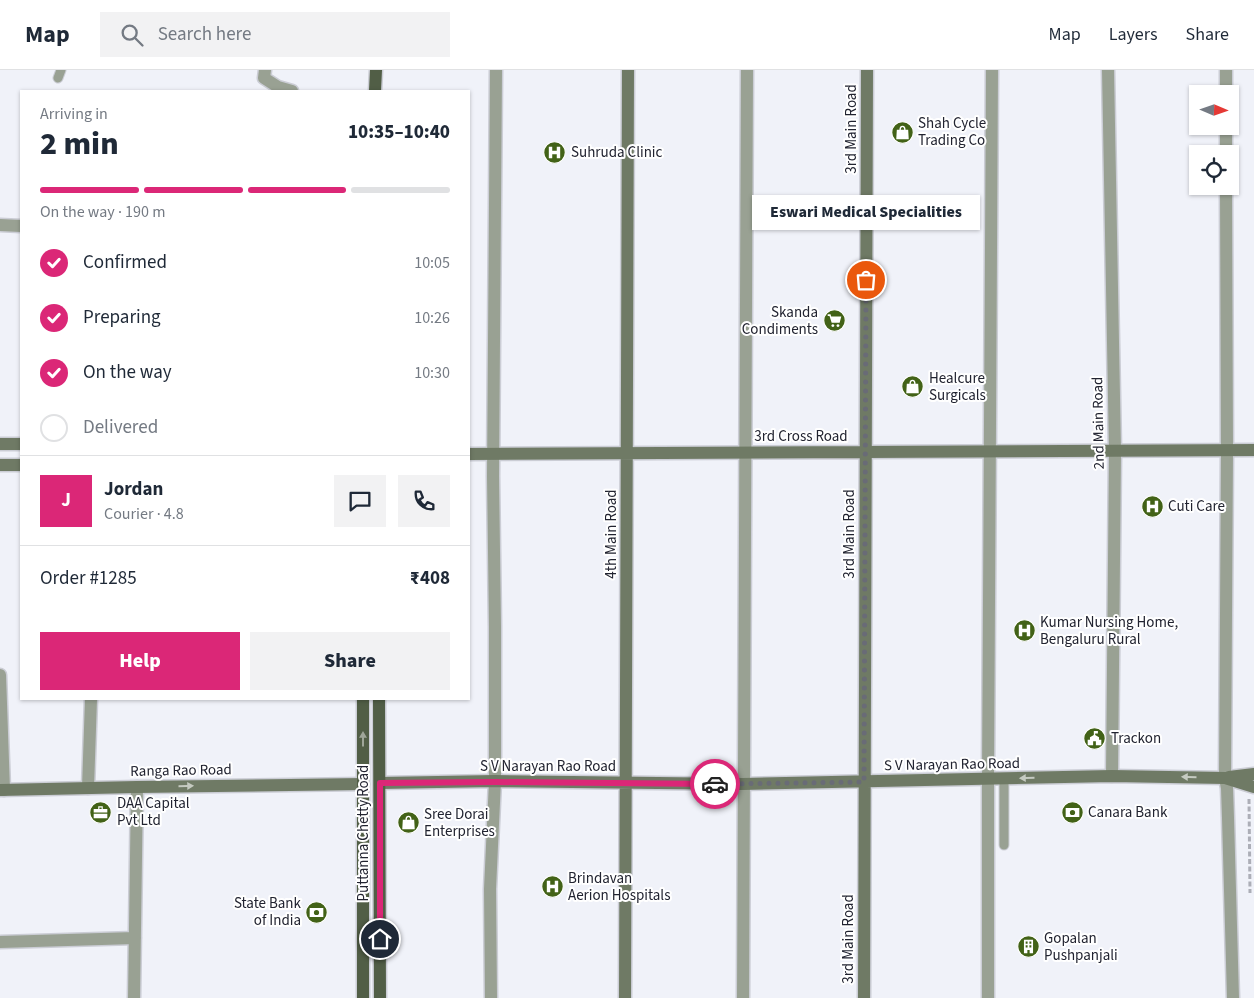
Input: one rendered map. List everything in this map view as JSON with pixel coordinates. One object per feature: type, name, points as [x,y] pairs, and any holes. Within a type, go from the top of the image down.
[{"type":"main road","points":[[375,90],[376,70]]},
{"type":"main road","name":"Puttanna Chetty Road","points":[[363,700],[363,998]]},
{"type":"main road","name":"Puttanna Chetty Road","points":[[379,700],[380,998]]},
{"type":"street","points":[[265,70],[264,78],[278,87],[288,90]]},
{"type":"street","points":[[491,998],[490,889],[495,782],[496,626],[493,454],[496,70]]},
{"type":"street","name":"4th Main Road","points":[[625,998],[628,70]]},
{"type":"street","points":[[743,998],[746,70]]},
{"type":"street","name":"3rd Main Road","points":[[864,998],[867,70]]},
{"type":"street","points":[[988,998],[992,70]]},
{"type":"street","name":"2nd Main Road","points":[[1108,70],[1115,451],[1112,776]]},
{"type":"street","points":[[1226,70],[1226,85]]},
{"type":"street","points":[[1226,195],[1225,778],[1234,998]]},
{"type":"street","points":[[0,225],[20,226]]},
{"type":"street","points":[[0,444],[20,444]]},
{"type":"street","name":"3rd Cross Road","points":[[470,454],[1254,450]]},
{"type":"street","points":[[0,465],[20,465]]},
{"type":"street","points":[[0,675],[2,790]]},
{"type":"street","points":[[88,788],[90,700]]},
{"type":"street","name":"S V Narayan Rao Road","points":[[380,783],[626,782],[743,784],[1112,776],[1225,778],[1252,782]]},
{"type":"street","name":"Ranga Rao Road","points":[[2,790],[363,784]]},
{"type":"street","points":[[134,998],[137,787]]},
{"type":"street","points":[[0,942],[135,938]]},
{"type":"lane","points":[[1004,779],[1004,845]]},
{"type":"path","points":[[1250,893],[1252,782]]},
{"type":"way so far","points":[[715,784],[864,782],[866,280]]},
{"type":"place","name":"Shah Cycle Trading Co","points":[[902,132]]},
{"type":"place","name":"Suhruda Clinic","points":[[555,152]]},
{"type":"place","name":"Eswari Medical Specialities","points":[[866,280]]},
{"type":"place","name":"Skanda Condiments","points":[[834,321]]},
{"type":"place","name":"Healcure Surgicals","points":[[913,387]]},
{"type":"place","name":"Cuti Care","points":[[1152,506]]},
{"type":"place","name":"Kumar Nursing Home, Bengaluru Rural","points":[[1024,631]]},
{"type":"place","name":"Trackon","points":[[1095,738]]},
{"type":"place","name":"DAA Capital Pvt Ltd","points":[[101,812]]},
{"type":"place","name":"Canara Bank","points":[[1072,812]]},
{"type":"place","name":"Sree Dorai Enterprises","points":[[408,823]]},
{"type":"place","name":"Brindavan Aerion Hospitals","points":[[552,887]]},
{"type":"place","name":"State Bank of India","points":[[317,912]]},
{"type":"place","name":"Gopalan Pushpanjali","points":[[1028,947]]},
{"type":"route","points":[[380,939],[380,783],[715,784]]}]
